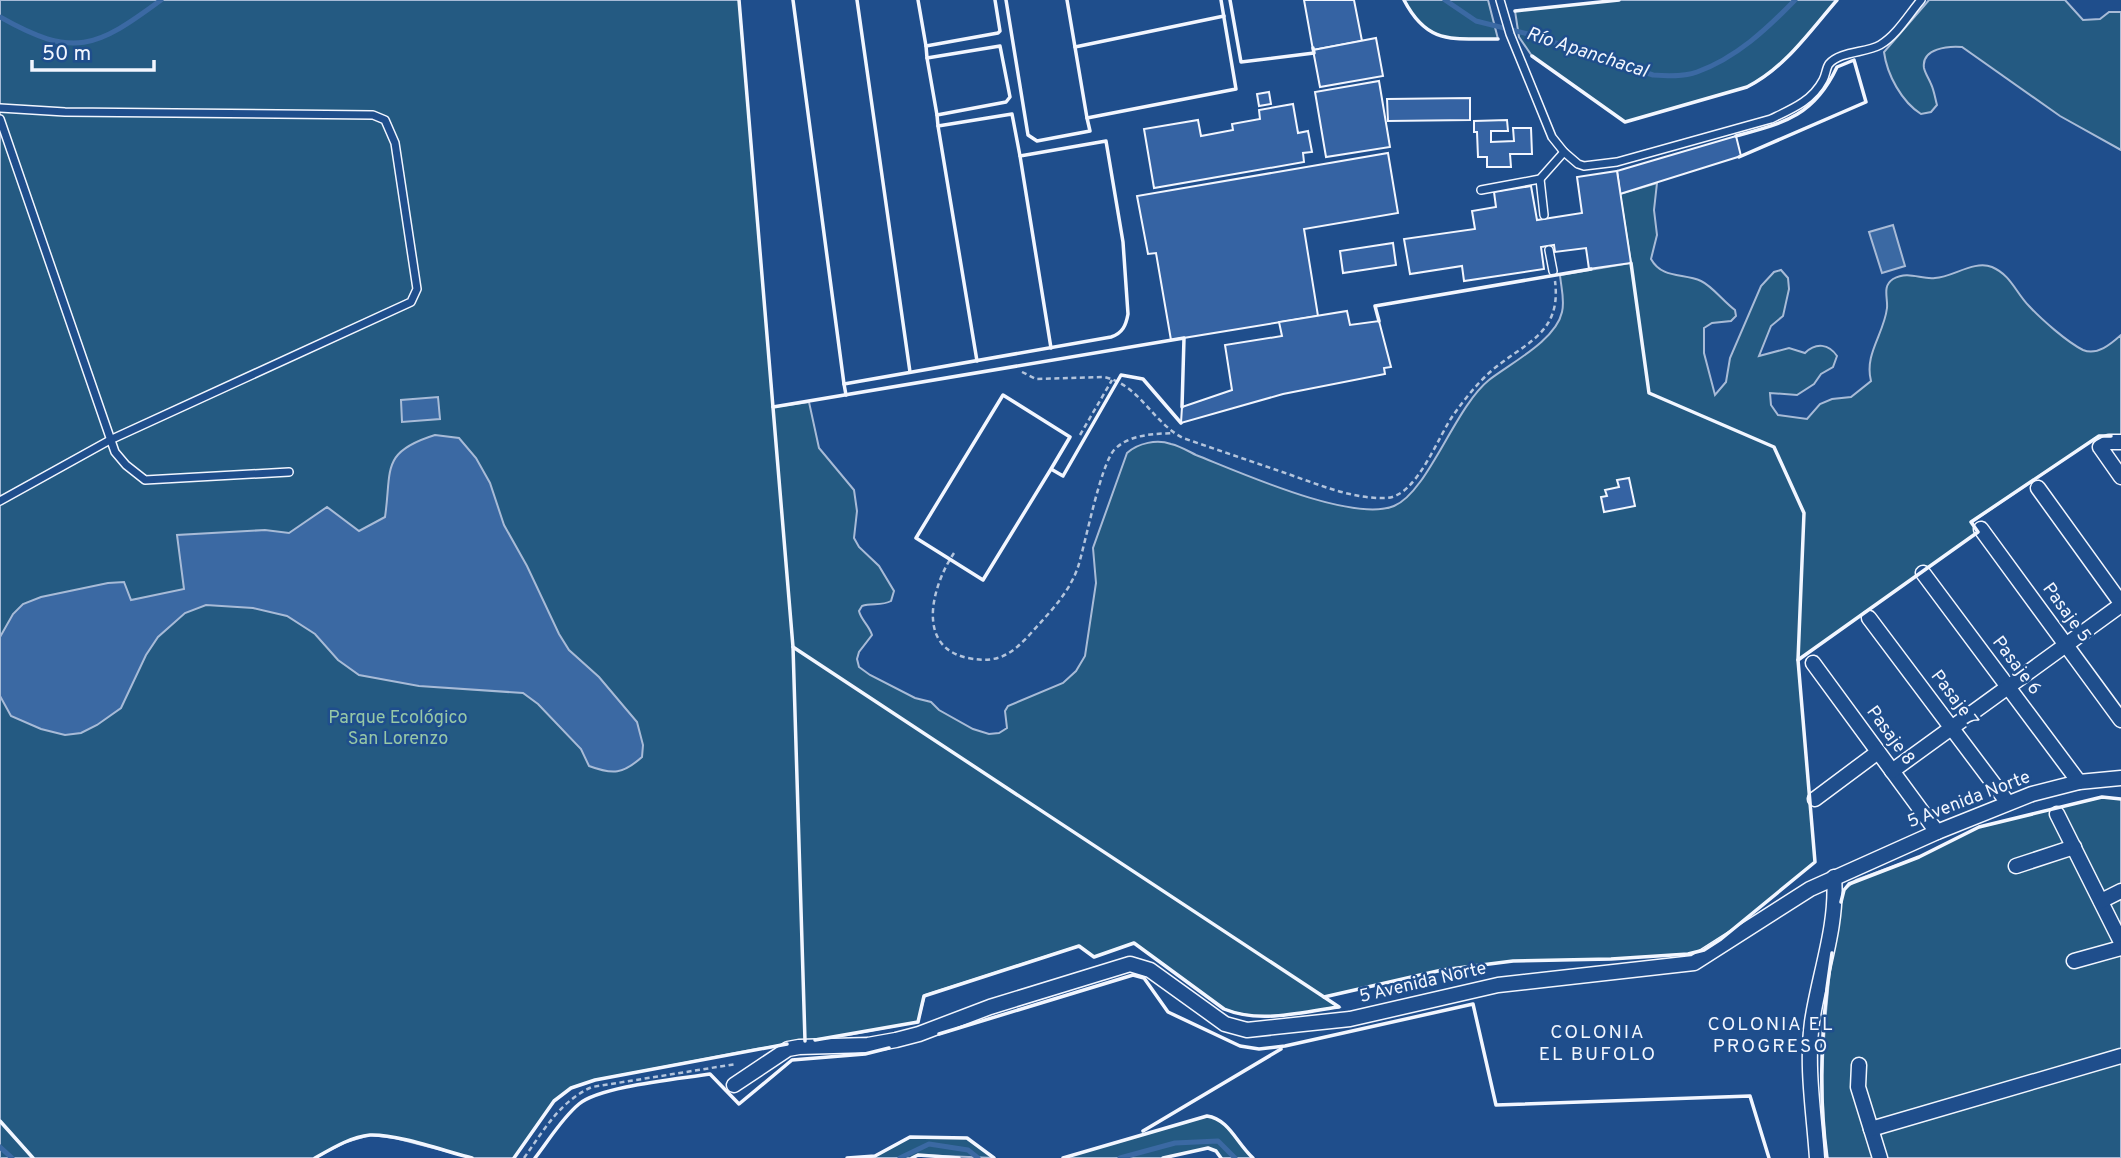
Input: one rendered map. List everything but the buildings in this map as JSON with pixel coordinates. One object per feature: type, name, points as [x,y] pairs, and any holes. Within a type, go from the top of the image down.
[{"type":"street","points":[[2121,442],[2109,442],[2101,447],[2121,477]]},
{"type":"street","points":[[1892,771],[2121,604],[2038,488]]},
{"type":"street","name":"Pasaje 5","points":[[1981,529],[2121,720]]},
{"type":"street","name":"Pasaje 6","points":[[1923,573],[2079,782]]},
{"type":"street","name":"Pasaje 7","points":[[1869,618],[2008,803]]},
{"type":"street","name":"Pasaje 8","points":[[1813,663],[1937,832]]},
{"type":"street","points":[[1815,799],[1878,752]]},
{"type":"street","name":"5 Avenida Norte","points":[[734,1085],[788,1049],[868,1045],[896,1040],[990,1007],[1129,964],[1150,970],[1225,1024],[1247,1030],[1350,1019],[1512,983],[1694,963],[1788,901],[1834,877],[1937,832],[2008,803],[2079,782],[2121,778]]},
{"type":"street","points":[[2057,814],[2121,942]]},
{"type":"street","points":[[2016,866],[2074,847]]},
{"type":"street","points":[[1817,1158],[1811,1108],[1812,1025],[1832,921],[1834,877]]},
{"type":"street","points":[[2101,901],[2121,891]]},
{"type":"street","points":[[2074,961],[2121,948]]},
{"type":"street","points":[[1871,1129],[2121,1056]]},
{"type":"street","points":[[1860,1065],[1858,1087],[1880,1158]]},
{"type":"lane","points":[[1500,0],[1510,34],[1552,137],[1564,152],[1584,166],[1617,162],[1772,118],[1805,102],[1824,79],[1829,65],[1839,58],[1877,47],[1887,41],[1921,0]]},
{"type":"lane","points":[[0,108],[65,112],[373,115],[385,120],[396,143],[417,289],[411,302],[110,440],[0,501]]},
{"type":"lane","points":[[0,119],[115,452],[145,480],[289,472]]},
{"type":"lane","points":[[1481,190],[1540,178],[1564,152]]},
{"type":"lane","points":[[1540,178],[1545,215]]},
{"type":"lane","points":[[1549,250],[1553,271]]},
{"type":"path","points":[[954,553],[943,569],[936,592],[932,614],[936,633],[948,648],[962,657],[984,661],[999,658],[1020,646],[1063,597],[1077,569],[1105,468],[1115,450],[1136,437],[1174,433],[1334,490],[1362,497],[1394,497],[1412,483],[1454,414],[1483,379],[1531,344],[1551,319],[1557,298],[1553,271]]},
{"type":"path","points":[[1022,372],[1036,379],[1112,379],[1134,392],[1174,433]]},
{"type":"path","points":[[1080,435],[1112,379]]},
{"type":"path","points":[[524,1158],[562,1106],[593,1087],[748,1062]]},
{"type":"green space","name":"Parque Ecológico San Lorenzo","points":[[0,0],[739,0],[773,407],[809,402],[819,448],[854,490],[857,511],[854,538],[859,547],[879,566],[894,591],[891,601],[862,606],[859,611],[872,635],[859,652],[859,667],[915,698],[931,702],[939,710],[973,729],[989,734],[999,733],[1007,728],[1005,711],[1008,706],[1063,683],[1076,671],[1085,656],[1096,583],[1093,548],[1127,453],[1142,444],[1166,443],[1266,483],[1324,502],[1351,508],[1375,509],[1394,506],[1406,498],[1418,484],[1477,393],[1489,380],[1532,350],[1551,332],[1563,307],[1560,275],[1631,263],[1620,194],[1657,183],[1654,210],[1657,235],[1651,259],[1667,273],[1705,283],[1735,310],[1736,316],[1731,321],[1712,323],[1704,328],[1704,353],[1715,395],[1726,382],[1730,358],[1761,286],[1774,272],[1781,270],[1788,278],[1789,289],[1783,316],[1771,326],[1759,356],[1789,348],[1805,353],[1814,347],[1822,346],[1837,356],[1833,367],[1797,395],[1770,393],[1771,405],[1778,415],[1807,419],[1820,404],[1832,399],[1851,397],[1871,381],[1870,362],[1885,317],[1888,285],[1893,279],[1904,275],[1942,277],[1985,265],[1999,270],[2040,317],[2083,350],[2099,350],[2121,335],[2121,435],[2099,436],[1972,522],[1978,532],[1798,660],[1815,862],[1704,950],[1688,954],[1611,959],[1513,961],[1442,970],[1324,997],[1339,1007],[1295,1014],[1252,1016],[1224,1009],[1134,943],[1094,957],[1078,946],[925,995],[918,1022],[756,1049],[595,1080],[571,1088],[554,1101],[514,1158],[472,1158],[395,1138],[370,1135],[346,1142],[315,1158],[0,1158]]},
{"type":"green space","points":[[1404,0],[1488,0],[1498,39],[1455,38],[1432,32],[1413,15]]},
{"type":"green space","points":[[1619,0],[1837,0],[1785,60],[1761,79],[1747,87],[1625,122],[1532,56],[1519,37],[1515,11]]},
{"type":"green space","points":[[1929,0],[2065,0],[2083,20],[2100,19],[2109,12],[2121,12],[2121,150],[2060,116],[1962,47],[1943,48],[1927,56],[1924,68],[1937,105],[1931,112],[1921,114],[1914,109],[1896,87],[1884,52]]},
{"type":"green space","points":[[2102,797],[2121,799],[2121,1158],[1827,1158],[1823,1095],[1824,1034],[1833,940],[1844,890],[1856,880],[1919,857],[1979,827]]},
{"type":"green space","points":[[1207,1116],[1215,1118],[1227,1127],[1253,1158],[1221,1158],[1216,1151],[1208,1148],[1163,1158],[1063,1158]]},
{"type":"green space","points":[[910,1137],[967,1138],[994,1158],[918,1155],[912,1158],[847,1158],[875,1156]]},
{"type":"shaded area","points":[[1893,225],[1905,266],[1882,273],[1869,232]]},
{"type":"shaded area","points":[[438,397],[440,419],[402,422],[401,400]]},
{"type":"shaded area","points":[[435,435],[459,438],[476,458],[490,483],[504,525],[559,634],[569,650],[599,677],[637,722],[643,745],[642,757],[629,767],[611,772],[589,766],[581,749],[538,704],[523,693],[419,686],[359,675],[338,660],[315,634],[287,616],[253,608],[206,605],[185,613],[158,637],[146,655],[121,708],[81,733],[65,735],[41,729],[11,716],[0,696],[0,637],[13,614],[23,604],[41,597],[108,583],[124,582],[131,600],[184,589],[177,535],[265,530],[289,533],[327,507],[359,531],[385,517],[389,475],[397,456],[417,441]]},
{"type":"waterway","name":"Río Apanchacal","points":[[0,17],[47,39],[66,43],[84,42],[101,38],[119,29],[161,0]]},
{"type":"waterway","name":"Río Apanchacal","points":[[1445,0],[1476,21],[1528,34],[1653,75],[1670,76],[1692,74],[1725,59],[1762,32],[1795,0]]},
{"type":"waterway","points":[[1120,1158],[1175,1143],[1218,1141],[1235,1158]]},
{"type":"waterway","points":[[900,1158],[929,1144],[968,1150],[978,1158]]},
{"type":"waterway","points":[[0,1147],[12,1158]]},
{"type":"wall","points":[[739,0],[793,647],[805,1041]]},
{"type":"wall","points":[[793,0],[844,384]]},
{"type":"wall","points":[[857,0],[910,372]]},
{"type":"wall","points":[[918,0],[926,46]]},
{"type":"wall","points":[[846,395],[844,384],[1111,337],[1121,331],[1126,322],[1128,314],[1123,242],[1106,141],[1020,156],[1012,114],[938,126],[937,115],[1006,102],[1010,97],[1000,46],[927,58],[926,46],[998,33],[1000,31],[995,0]]},
{"type":"wall","points":[[1006,0],[1028,135],[1037,141],[1090,131],[1087,118],[1236,89],[1221,0]]},
{"type":"wall","points":[[1067,0],[1087,118]]},
{"type":"wall","points":[[1230,0],[1241,62],[1314,53],[1313,48]]},
{"type":"wall","points":[[1404,0],[1413,15],[1432,32],[1455,38],[1498,39]]},
{"type":"wall","points":[[1515,11],[1619,0]]},
{"type":"wall","points":[[1532,56],[1625,122],[1747,87],[1761,79],[1785,59],[1837,0]]},
{"type":"wall","points":[[1075,47],[1224,16]]},
{"type":"wall","points":[[927,58],[937,115]]},
{"type":"wall","points":[[1736,136],[1769,127],[1796,115],[1818,97],[1837,67],[1854,60],[1866,102],[1739,157]]},
{"type":"wall","points":[[938,126],[977,361]]},
{"type":"wall","points":[[1020,156],[1051,348]]},
{"type":"wall","points":[[1631,263],[1649,393],[1774,447],[1804,513],[1798,660]]},
{"type":"wall","points":[[1379,321],[1375,306],[1591,269]]},
{"type":"wall","points":[[773,407],[1184,338],[1182,407]]},
{"type":"wall","points":[[1051,469],[1070,437],[1003,395],[916,538],[983,580],[1051,469],[1063,476],[1121,375],[1143,379],[1181,423]]},
{"type":"wall","points":[[815,1040],[918,1022],[924,996],[1079,946],[1094,957],[1134,943],[1224,1009],[1252,1016],[1295,1014],[1339,1007],[1324,997],[1442,970],[1513,961],[1611,959],[1688,954],[1704,950],[1815,862],[1798,660],[1978,532],[1971,522],[2099,436],[2111,436]]},
{"type":"wall","points":[[793,647],[1324,997]]},
{"type":"wall","points":[[1841,902],[1844,890],[1849,884],[1919,857],[1979,827],[2102,797],[2121,799]]},
{"type":"wall","points":[[1827,1158],[1822,1107],[1822,1056],[1832,953]]},
{"type":"wall","points":[[939,1034],[1133,975],[1144,978],[1168,1012],[1240,1046],[1259,1049],[1285,1046],[1473,1004],[1496,1105],[1750,1096],[1769,1158]]},
{"type":"wall","points":[[514,1158],[554,1101],[571,1088],[595,1080],[787,1044]]},
{"type":"wall","points":[[535,1158],[561,1122],[579,1104],[605,1092],[710,1074],[739,1104],[792,1060],[865,1054],[889,1048]]},
{"type":"wall","points":[[1143,1131],[1281,1049]]},
{"type":"wall","points":[[1063,1158],[1207,1116],[1215,1118],[1227,1127],[1253,1158]]},
{"type":"wall","points":[[0,1121],[33,1158]]},
{"type":"wall","points":[[315,1158],[348,1141],[370,1135],[407,1140],[472,1158]]},
{"type":"wall","points":[[847,1158],[875,1156],[910,1137],[967,1138],[994,1158]]},
{"type":"wall","points":[[1163,1158],[1208,1148],[1216,1151],[1221,1158]]},
{"type":"wall","points":[[912,1158],[918,1155],[959,1158]]},
{"type":"district","name":"COLONIA EL PROGRESO","points":[[1771,1036]]},
{"type":"district","name":"COLONIA EL BUFOLO","points":[[1598,1044]]}]
